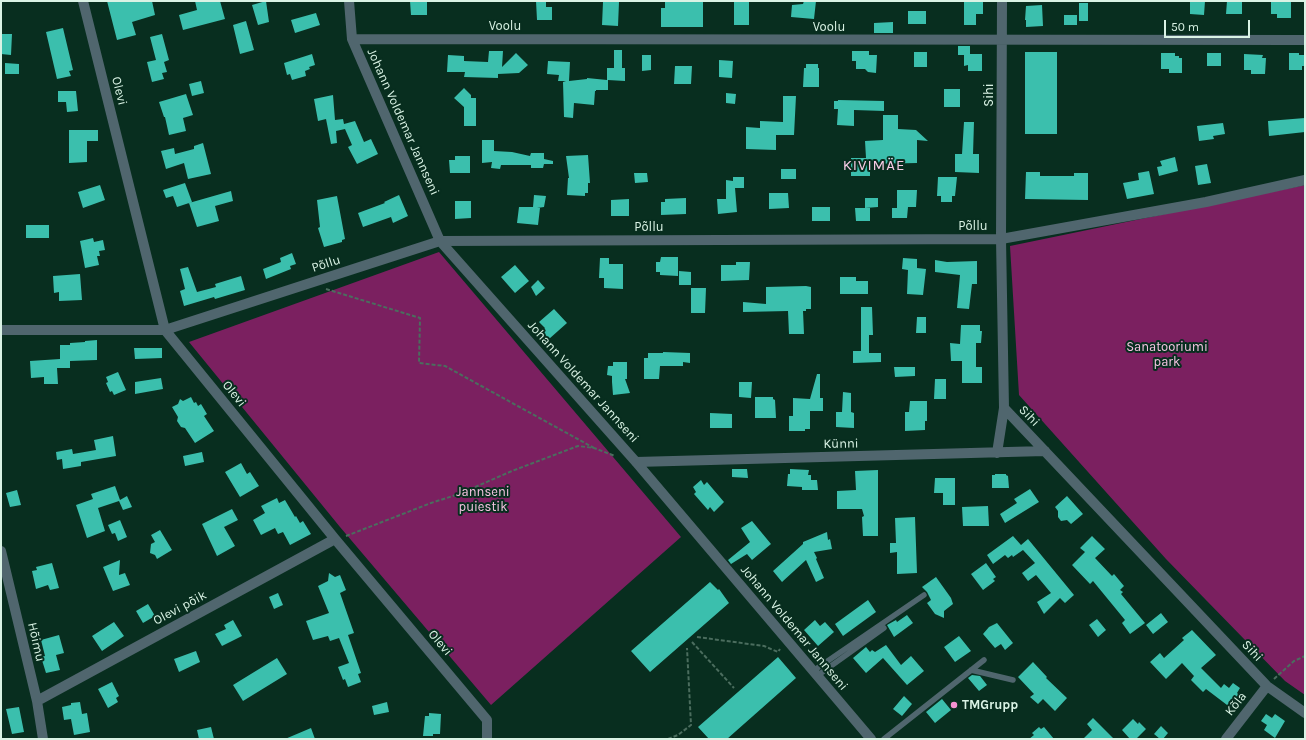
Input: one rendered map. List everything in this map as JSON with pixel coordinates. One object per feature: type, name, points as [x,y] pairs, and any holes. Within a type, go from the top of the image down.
[{"type":"street","name":"Olevi","points":[[83,1],[165,330],[336,539],[487,720],[487,739]]},
{"type":"street","name":"Johann Voldemar Jannseni","points":[[349,1],[352,39],[440,241],[636,462],[871,739]]},
{"type":"street","name":"Sihi","points":[[1002,1],[1001,239],[1004,408],[1267,686],[1305,713]]},
{"type":"street","name":"Voolu","points":[[352,39],[1002,41],[1305,40]]},
{"type":"street","name":"Põllu","points":[[1,330],[165,330],[440,241],[1001,239],[1206,202],[1305,180]]},
{"type":"street","points":[[997,453],[1004,408]]},
{"type":"street","name":"Künni","points":[[636,462],[1045,451]]},
{"type":"street","name":"Olevi põik","points":[[37,700],[336,539]]},
{"type":"street","name":"Hõimu","points":[[1,551],[37,700],[43,739]]},
{"type":"street","name":"Kõla","points":[[1226,739],[1267,686]]},
{"type":"lane","points":[[815,673],[924,595]]},
{"type":"lane","points":[[815,673],[884,628]]},
{"type":"lane","points":[[884,739],[984,660]]},
{"type":"lane","points":[[971,670],[1013,680]]},
{"type":"path","points":[[310,283],[420,318],[420,363],[445,366],[594,448],[618,457]]},
{"type":"path","points":[[336,539],[459,494],[548,456],[578,446],[594,448]]},
{"type":"path","points":[[697,637],[764,646],[778,652],[789,642]]},
{"type":"path","points":[[692,642],[734,688]]},
{"type":"path","points":[[668,739],[678,735],[690,725],[687,648]]},
{"type":"path","points":[[1267,686],[1294,661],[1305,656]]},
{"type":"green space","name":"Sanatooriumi park","points":[[1305,185],[1305,695],[1285,681],[1166,559],[1019,395],[1010,246]]},
{"type":"green space","name":"Jannseni puiestik","points":[[439,252],[681,537],[491,705],[340,527],[189,342]]},
{"type":"building","points":[[107,1],[152,1],[155,15],[132,22],[136,35],[117,40]]},
{"type":"building","points":[[195,1],[220,1],[225,19],[183,30],[179,15],[197,10]]},
{"type":"building","points":[[266,1],[269,22],[258,25],[252,5]]},
{"type":"building","points":[[410,1],[427,1],[427,15],[411,15]]},
{"type":"building","points":[[536,1],[546,1],[546,7],[552,7],[552,20],[537,20]]},
{"type":"building","points":[[665,1],[703,2],[703,27],[661,27],[661,8],[665,8]]},
{"type":"building","points":[[734,1],[749,1],[749,25],[734,25]]},
{"type":"building","points":[[804,1],[816,1],[814,19],[791,17],[792,5],[803,4]]},
{"type":"building","points":[[964,1],[983,1],[983,14],[976,14],[976,25],[964,25]]},
{"type":"building","points":[[1190,1],[1205,1],[1204,15],[1190,14]]},
{"type":"building","points":[[1227,1],[1242,1],[1242,14],[1226,14]]},
{"type":"building","points":[[1271,1],[1291,1],[1291,18],[1277,18],[1277,14],[1271,14]]},
{"type":"building","points":[[603,2],[619,2],[618,26],[602,25]]},
{"type":"building","points":[[1079,3],[1088,3],[1088,21],[1079,21]]},
{"type":"building","points":[[1042,5],[1043,26],[1026,27],[1026,6]]},
{"type":"building","points":[[908,11],[926,11],[926,24],[908,24]]},
{"type":"building","points":[[316,13],[320,25],[295,33],[291,20]]},
{"type":"building","points":[[1064,15],[1077,15],[1077,25],[1064,25]]},
{"type":"building","points":[[246,21],[254,50],[240,54],[233,25]]},
{"type":"building","points":[[893,22],[893,33],[874,33],[874,23]]},
{"type":"building","points":[[63,28],[73,70],[69,71],[71,76],[57,79],[46,32]]},
{"type":"building","points":[[1,34],[12,34],[11,55],[1,54]]},
{"type":"building","points":[[162,34],[169,60],[164,62],[167,72],[162,73],[164,79],[152,82],[147,62],[156,60],[150,37]]},
{"type":"building","points":[[958,46],[970,46],[970,54],[982,54],[982,71],[968,71],[968,65],[964,66],[964,55],[958,55]]},
{"type":"building","points":[[614,50],[622,50],[622,68],[625,68],[625,81],[608,80],[608,90],[595,91],[594,105],[574,103],[573,118],[564,117],[563,82],[566,81],[558,81],[559,75],[547,74],[548,61],[570,62],[569,81],[587,78],[607,80],[607,68],[614,68]]},
{"type":"building","points":[[489,51],[503,51],[502,67],[516,53],[528,65],[519,73],[498,74],[498,78],[464,77],[465,72],[447,72],[448,55],[464,56],[464,61],[488,62]]},
{"type":"building","points":[[852,51],[869,51],[869,55],[877,55],[876,73],[868,72],[865,69],[856,69],[856,61],[852,61]]},
{"type":"building","points":[[914,52],[927,52],[927,67],[914,67]]},
{"type":"building","points":[[1025,52],[1057,52],[1057,134],[1025,134]]},
{"type":"building","points":[[1161,53],[1175,53],[1175,56],[1182,58],[1182,73],[1169,73],[1169,69],[1161,69]]},
{"type":"building","points":[[1207,53],[1221,53],[1221,66],[1207,66]]},
{"type":"building","points":[[1289,53],[1299,53],[1299,55],[1305,55],[1305,66],[1302,66],[1302,70],[1289,70]]},
{"type":"building","points":[[312,54],[315,65],[309,67],[310,69],[305,71],[306,76],[292,80],[290,74],[287,75],[284,63]]},
{"type":"building","points":[[1244,54],[1263,55],[1262,58],[1266,58],[1265,74],[1251,74],[1251,70],[1244,70]]},
{"type":"building","points":[[642,55],[651,55],[651,70],[642,71]]},
{"type":"building","points":[[719,60],[733,61],[732,78],[719,77]]},
{"type":"building","points":[[5,63],[19,64],[19,74],[5,74]]},
{"type":"building","points":[[806,64],[818,64],[819,87],[803,87],[804,68],[806,68]]},
{"type":"building","points":[[675,66],[692,66],[691,84],[674,84]]},
{"type":"building","points":[[201,81],[204,93],[192,96],[189,84]]},
{"type":"building","points":[[464,88],[471,95],[471,98],[476,98],[476,126],[464,126],[464,107],[454,98]]},
{"type":"building","points":[[944,89],[960,89],[960,107],[944,107]]},
{"type":"building","points":[[58,91],[76,91],[78,111],[67,112],[66,102],[58,102]]},
{"type":"building","points":[[726,93],[736,94],[735,104],[726,103]]},
{"type":"building","points":[[186,94],[193,115],[183,118],[186,131],[169,135],[165,117],[159,102]]},
{"type":"building","points":[[333,95],[335,120],[343,119],[344,124],[355,121],[364,142],[371,139],[378,154],[357,164],[348,147],[352,145],[345,129],[336,131],[337,143],[331,144],[326,119],[318,121],[314,99]]},
{"type":"building","points":[[783,96],[796,96],[794,135],[776,135],[776,150],[746,149],[746,127],[760,128],[760,121],[783,122]]},
{"type":"building","points":[[834,101],[884,101],[884,111],[854,110],[854,126],[837,125],[838,109],[834,109]]},
{"type":"building","points":[[883,115],[898,115],[898,129],[916,130],[928,141],[917,140],[917,163],[870,164],[870,176],[851,176],[851,158],[866,158],[865,141],[883,140]]},
{"type":"building","points":[[1305,118],[1305,132],[1269,136],[1268,121]]},
{"type":"building","points":[[964,122],[974,122],[973,154],[979,154],[979,173],[955,172],[955,154],[962,154]]},
{"type":"building","points":[[1223,123],[1225,134],[1213,136],[1214,139],[1199,141],[1197,126]]},
{"type":"building","points":[[69,130],[98,130],[98,141],[87,141],[87,162],[69,163]]},
{"type":"building","points":[[482,140],[494,140],[494,151],[512,152],[530,156],[531,153],[544,153],[544,159],[553,161],[553,164],[544,164],[543,168],[531,168],[531,165],[501,165],[500,169],[491,168],[492,162],[482,163]]},
{"type":"building","points":[[203,143],[211,174],[188,179],[184,163],[166,169],[161,151],[174,148],[175,154],[194,149],[194,146]]},
{"type":"building","points":[[588,155],[590,183],[588,183],[588,193],[585,193],[585,196],[567,195],[569,178],[566,156]]},
{"type":"building","points":[[455,156],[470,156],[470,173],[450,173],[449,160],[455,160]]},
{"type":"building","points":[[1175,157],[1178,171],[1159,176],[1157,167],[1162,166],[1160,161]]},
{"type":"building","points":[[1207,164],[1211,183],[1198,185],[1195,166]]},
{"type":"building","points":[[781,169],[796,169],[796,179],[781,179]]},
{"type":"building","points":[[1149,171],[1154,194],[1127,199],[1123,183],[1139,180],[1138,173]]},
{"type":"building","points":[[1026,172],[1040,172],[1040,176],[1074,176],[1074,173],[1088,173],[1088,200],[1025,199]]},
{"type":"building","points":[[634,173],[647,173],[648,182],[635,183]]},
{"type":"building","points":[[733,177],[744,177],[744,188],[735,188],[737,212],[718,214],[717,199],[726,199],[726,180],[733,181]]},
{"type":"building","points":[[938,177],[957,177],[955,196],[952,196],[952,202],[941,202],[941,196],[937,196]]},
{"type":"building","points":[[185,183],[192,202],[177,207],[173,196],[166,198],[163,190]]},
{"type":"building","points":[[100,185],[105,200],[83,208],[78,192]]},
{"type":"building","points":[[897,190],[917,190],[916,207],[908,207],[907,218],[892,218],[892,208],[897,208]]},
{"type":"building","points":[[231,191],[233,201],[215,206],[219,221],[197,227],[189,203]]},
{"type":"building","points":[[769,193],[788,193],[789,208],[769,209]]},
{"type":"building","points":[[399,195],[408,216],[393,223],[391,217],[363,227],[358,213],[385,203],[384,202]]},
{"type":"building","points":[[534,195],[546,196],[544,207],[537,208],[540,208],[538,225],[517,223],[519,207],[533,207]]},
{"type":"building","points":[[337,196],[345,239],[342,240],[342,242],[324,247],[318,228],[320,227],[317,200]]},
{"type":"building","points":[[686,198],[686,214],[661,215],[661,202],[665,202],[665,199]]},
{"type":"building","points":[[865,198],[878,198],[878,207],[865,208]]},
{"type":"building","points":[[629,199],[629,216],[611,216],[611,200]]},
{"type":"building","points":[[455,201],[471,201],[471,218],[455,219]]},
{"type":"building","points":[[812,207],[830,207],[830,221],[812,221]]},
{"type":"building","points":[[855,208],[870,208],[870,221],[856,221]]},
{"type":"building","points":[[26,225],[49,225],[49,238],[26,238]]},
{"type":"building","points":[[93,238],[94,242],[103,240],[105,250],[99,251],[100,256],[97,256],[99,265],[85,268],[80,241]]},
{"type":"building","points":[[292,253],[296,264],[290,266],[291,269],[266,279],[263,269],[281,262],[280,258]]},
{"type":"building","points":[[661,257],[678,257],[678,276],[660,275],[660,272],[656,272],[656,262],[660,262]]},
{"type":"building","points":[[600,258],[609,258],[609,264],[623,264],[623,289],[604,288],[604,278],[599,278]]},
{"type":"building","points":[[903,258],[917,259],[917,268],[926,269],[923,295],[907,294],[908,270],[902,269]]},
{"type":"building","points":[[935,260],[947,262],[977,261],[977,284],[972,284],[969,309],[957,308],[960,275],[935,272]]},
{"type":"building","points":[[736,262],[750,262],[749,280],[721,281],[721,265],[736,265]]},
{"type":"building","points":[[515,265],[529,281],[515,293],[501,277]]},
{"type":"building","points":[[188,267],[197,292],[216,287],[215,284],[241,276],[245,290],[184,306],[180,291],[185,289],[180,269]]},
{"type":"building","points":[[679,271],[691,272],[691,285],[679,285]]},
{"type":"building","points":[[80,274],[82,300],[59,301],[59,292],[54,293],[53,276]]},
{"type":"building","points":[[840,277],[856,277],[856,281],[868,281],[868,294],[840,294]]},
{"type":"building","points":[[538,280],[545,288],[536,296],[531,287]]},
{"type":"building","points":[[766,287],[811,287],[811,309],[806,309],[806,311],[803,311],[804,334],[789,334],[788,311],[743,312],[743,302],[766,304]]},
{"type":"building","points":[[691,288],[706,288],[705,313],[691,313]]},
{"type":"building","points":[[861,307],[872,307],[873,335],[869,335],[869,353],[881,353],[881,362],[853,363],[853,351],[861,351]]},
{"type":"building","points":[[554,309],[567,323],[549,339],[542,331],[545,328],[539,322]]},
{"type":"building","points":[[917,317],[926,317],[926,333],[916,333]]},
{"type":"building","points":[[961,325],[980,325],[980,331],[982,331],[981,343],[976,343],[976,367],[982,367],[982,383],[962,383],[962,361],[951,361],[950,343],[960,344]]},
{"type":"building","points":[[97,340],[97,360],[70,361],[70,368],[57,368],[58,384],[44,384],[44,377],[31,378],[30,361],[60,359],[60,345],[70,345],[70,343]]},
{"type":"building","points":[[134,348],[162,348],[162,358],[135,359]]},
{"type":"building","points":[[648,353],[690,353],[690,363],[683,362],[683,366],[660,366],[659,379],[644,379],[644,358],[648,358]]},
{"type":"building","points":[[613,362],[627,362],[627,379],[625,379],[630,393],[613,395],[612,376],[607,375],[608,366],[613,366]]},
{"type":"building","points":[[894,367],[915,367],[915,376],[895,377]]},
{"type":"building","points":[[118,372],[126,390],[114,395],[112,391],[110,392],[106,383],[108,382],[106,377]]},
{"type":"building","points":[[817,374],[820,374],[820,398],[823,398],[823,411],[810,411],[810,429],[805,429],[805,431],[789,431],[789,416],[793,416],[793,398],[810,399]]},
{"type":"building","points":[[161,378],[163,389],[135,394],[135,382]]},
{"type":"building","points":[[935,379],[946,379],[946,399],[934,399]]},
{"type":"building","points":[[739,382],[752,382],[751,398],[739,397]]},
{"type":"building","points":[[843,392],[851,393],[851,412],[854,413],[854,428],[836,427],[836,412],[842,412]]},
{"type":"building","points":[[191,397],[194,403],[196,402],[198,406],[201,404],[207,414],[204,416],[214,431],[195,443],[185,428],[181,427],[177,421],[178,417],[172,407],[178,404],[180,399],[183,401]]},
{"type":"building","points":[[755,397],[773,397],[775,400],[776,418],[755,418]]},
{"type":"building","points":[[910,401],[927,401],[927,421],[925,421],[925,430],[905,431],[905,412],[909,412]]},
{"type":"building","points":[[710,413],[732,414],[732,428],[710,428]]},
{"type":"building","points":[[113,436],[116,456],[81,462],[81,466],[63,469],[62,459],[57,460],[56,452],[72,449],[73,454],[96,450],[94,440]]},
{"type":"building","points":[[202,452],[204,462],[185,466],[183,456]]},
{"type":"building","points":[[241,463],[247,474],[250,472],[259,486],[240,497],[225,472]]},
{"type":"building","points":[[732,469],[747,469],[748,478],[732,477]]},
{"type":"building","points":[[790,469],[809,470],[808,475],[811,475],[811,480],[817,480],[818,490],[802,490],[802,487],[787,486]]},
{"type":"building","points":[[878,470],[878,536],[863,536],[862,517],[864,516],[862,509],[837,509],[837,491],[856,490],[855,471]]},
{"type":"building","points":[[1006,474],[1008,476],[1009,488],[992,488],[992,475]]},
{"type":"building","points":[[935,478],[955,478],[955,505],[943,505],[943,493],[934,493]]},
{"type":"building","points":[[701,480],[704,485],[707,482],[724,502],[714,512],[710,507],[708,510],[694,494],[696,492],[693,487]]},
{"type":"building","points":[[115,486],[120,500],[127,496],[132,507],[123,510],[119,501],[98,508],[105,531],[87,538],[76,505],[93,499],[91,494]]},
{"type":"building","points":[[1030,489],[1039,502],[1005,523],[1000,514],[1017,503],[1014,499]]},
{"type":"building","points":[[17,490],[21,505],[10,507],[6,493]]},
{"type":"building","points":[[1067,496],[1083,514],[1071,524],[1067,520],[1061,521],[1055,507]]},
{"type":"building","points":[[277,498],[279,503],[285,500],[295,517],[296,516],[300,523],[303,521],[311,534],[290,545],[283,532],[278,534],[275,528],[261,535],[253,520],[265,513],[261,506]]},
{"type":"building","points":[[988,506],[989,526],[963,526],[962,507]]},
{"type":"building","points":[[232,509],[238,520],[224,527],[235,546],[217,556],[202,524]]},
{"type":"building","points":[[915,517],[917,573],[897,574],[897,552],[890,553],[890,543],[896,543],[895,518]]},
{"type":"building","points":[[120,520],[127,537],[118,541],[115,533],[112,534],[108,525]]},
{"type":"building","points":[[752,521],[771,544],[752,560],[747,554],[731,564],[728,560],[750,542],[741,528]]},
{"type":"building","points":[[160,530],[172,550],[157,559],[155,555],[150,553],[151,544],[155,542],[151,535]]},
{"type":"building","points":[[827,532],[828,540],[830,539],[832,549],[814,552],[824,578],[816,582],[806,560],[782,582],[773,571],[803,544],[803,542]]},
{"type":"building","points":[[1013,536],[1021,545],[1028,539],[1074,595],[1065,603],[1060,598],[1044,614],[1037,602],[1051,593],[1036,575],[1028,581],[1022,573],[1035,563],[1023,550],[1013,557],[1012,555],[1008,558],[1005,555],[993,564],[987,555]]},
{"type":"building","points":[[1092,536],[1105,549],[1095,558],[1112,576],[1114,574],[1124,586],[1120,590],[1123,592],[1121,594],[1145,623],[1130,634],[1122,623],[1125,620],[1093,581],[1090,584],[1072,565],[1085,552],[1080,548]]},
{"type":"building","points":[[120,560],[119,575],[125,573],[130,585],[113,591],[103,567]]},
{"type":"building","points":[[52,563],[59,588],[50,590],[48,585],[36,589],[32,571],[37,570],[36,567]]},
{"type":"building","points":[[986,563],[996,577],[993,579],[995,581],[983,590],[971,574]]},
{"type":"building","points":[[329,573],[335,577],[340,575],[346,590],[340,593],[354,633],[348,635],[361,673],[358,674],[361,682],[348,687],[345,679],[343,680],[338,667],[349,663],[339,638],[330,641],[328,636],[313,640],[306,621],[329,613],[318,586],[328,581]]},
{"type":"building","points":[[936,577],[951,598],[953,604],[944,611],[944,618],[935,614],[927,603],[931,600],[927,592],[922,587]]},
{"type":"building","points":[[710,582],[718,590],[719,589],[729,603],[650,672],[631,651]]},
{"type":"building","points":[[278,593],[283,605],[274,609],[269,597]]},
{"type":"building","points":[[868,600],[876,612],[843,636],[835,624]]},
{"type":"building","points":[[148,604],[155,616],[143,623],[136,611]]},
{"type":"building","points":[[1161,613],[1168,622],[1153,634],[1146,625]]},
{"type":"building","points":[[907,615],[913,623],[894,637],[887,625],[896,620],[897,622]]},
{"type":"building","points":[[1097,619],[1106,630],[1098,637],[1089,625]]},
{"type":"building","points":[[233,620],[242,636],[222,646],[215,634],[226,629],[224,625]]},
{"type":"building","points":[[815,620],[820,626],[825,622],[834,632],[818,646],[804,630]]},
{"type":"building","points":[[114,622],[124,636],[102,651],[92,636]]},
{"type":"building","points":[[997,623],[1013,643],[1005,650],[1001,644],[995,648],[983,634],[989,627]]},
{"type":"building","points":[[1192,630],[1216,655],[1201,668],[1221,688],[1224,684],[1229,688],[1233,683],[1240,688],[1237,693],[1240,696],[1231,708],[1206,689],[1203,692],[1191,680],[1194,676],[1182,663],[1166,679],[1150,662],[1160,653],[1164,658],[1184,640],[1182,638]]},
{"type":"building","points":[[59,635],[64,653],[56,655],[60,670],[46,673],[41,657],[45,656],[41,640]]},
{"type":"building","points":[[959,636],[971,651],[955,662],[944,647]]},
{"type":"building","points":[[886,645],[901,665],[911,656],[924,671],[907,685],[883,658],[866,673],[853,658],[866,647],[870,652],[872,650],[875,652]]},
{"type":"building","points":[[196,651],[200,662],[179,672],[174,659]]},
{"type":"building","points":[[778,657],[796,678],[727,739],[709,739],[698,727]]},
{"type":"building","points":[[277,658],[287,674],[243,701],[233,685]]},
{"type":"building","points":[[1033,662],[1047,677],[1046,678],[1067,698],[1055,711],[1043,699],[1038,704],[1030,697],[1034,694],[1018,677]]},
{"type":"building","points":[[972,675],[980,676],[987,685],[979,691],[968,678]]},
{"type":"building","points":[[112,682],[119,696],[116,698],[118,702],[108,708],[98,689]]},
{"type":"building","points":[[904,696],[912,704],[902,716],[893,709]]},
{"type":"building","points":[[942,699],[951,710],[935,723],[926,712]]},
{"type":"building","points":[[80,702],[82,714],[87,713],[90,732],[74,735],[71,719],[64,720],[62,707],[71,705],[71,703]]},
{"type":"building","points":[[387,702],[389,712],[374,715],[372,706]]},
{"type":"building","points":[[19,707],[24,732],[12,734],[6,709]]},
{"type":"building","points":[[429,713],[441,714],[440,734],[423,736],[425,716],[429,716]]},
{"type":"building","points":[[1266,714],[1272,718],[1275,714],[1285,721],[1275,738],[1264,730],[1267,725],[1261,721]]},
{"type":"building","points":[[1093,718],[1114,739],[1083,739],[1092,730],[1087,724]]},
{"type":"building","points":[[1133,719],[1138,724],[1139,722],[1146,729],[1136,739],[1130,739],[1122,730]]},
{"type":"building","points":[[1161,726],[1168,733],[1163,739],[1160,739],[1154,734]]},
{"type":"building","points":[[211,727],[214,739],[199,739],[197,730]]},
{"type":"building","points":[[1039,727],[1041,729],[1044,727],[1054,739],[1029,739],[1034,735],[1032,733]]},
{"type":"building","points":[[311,728],[315,739],[285,739]]},
{"type":"place","name":"TMGrupp","points":[[954,705]]},
{"type":"district","name":"KIVIMÄE","points":[[874,166]]}]
